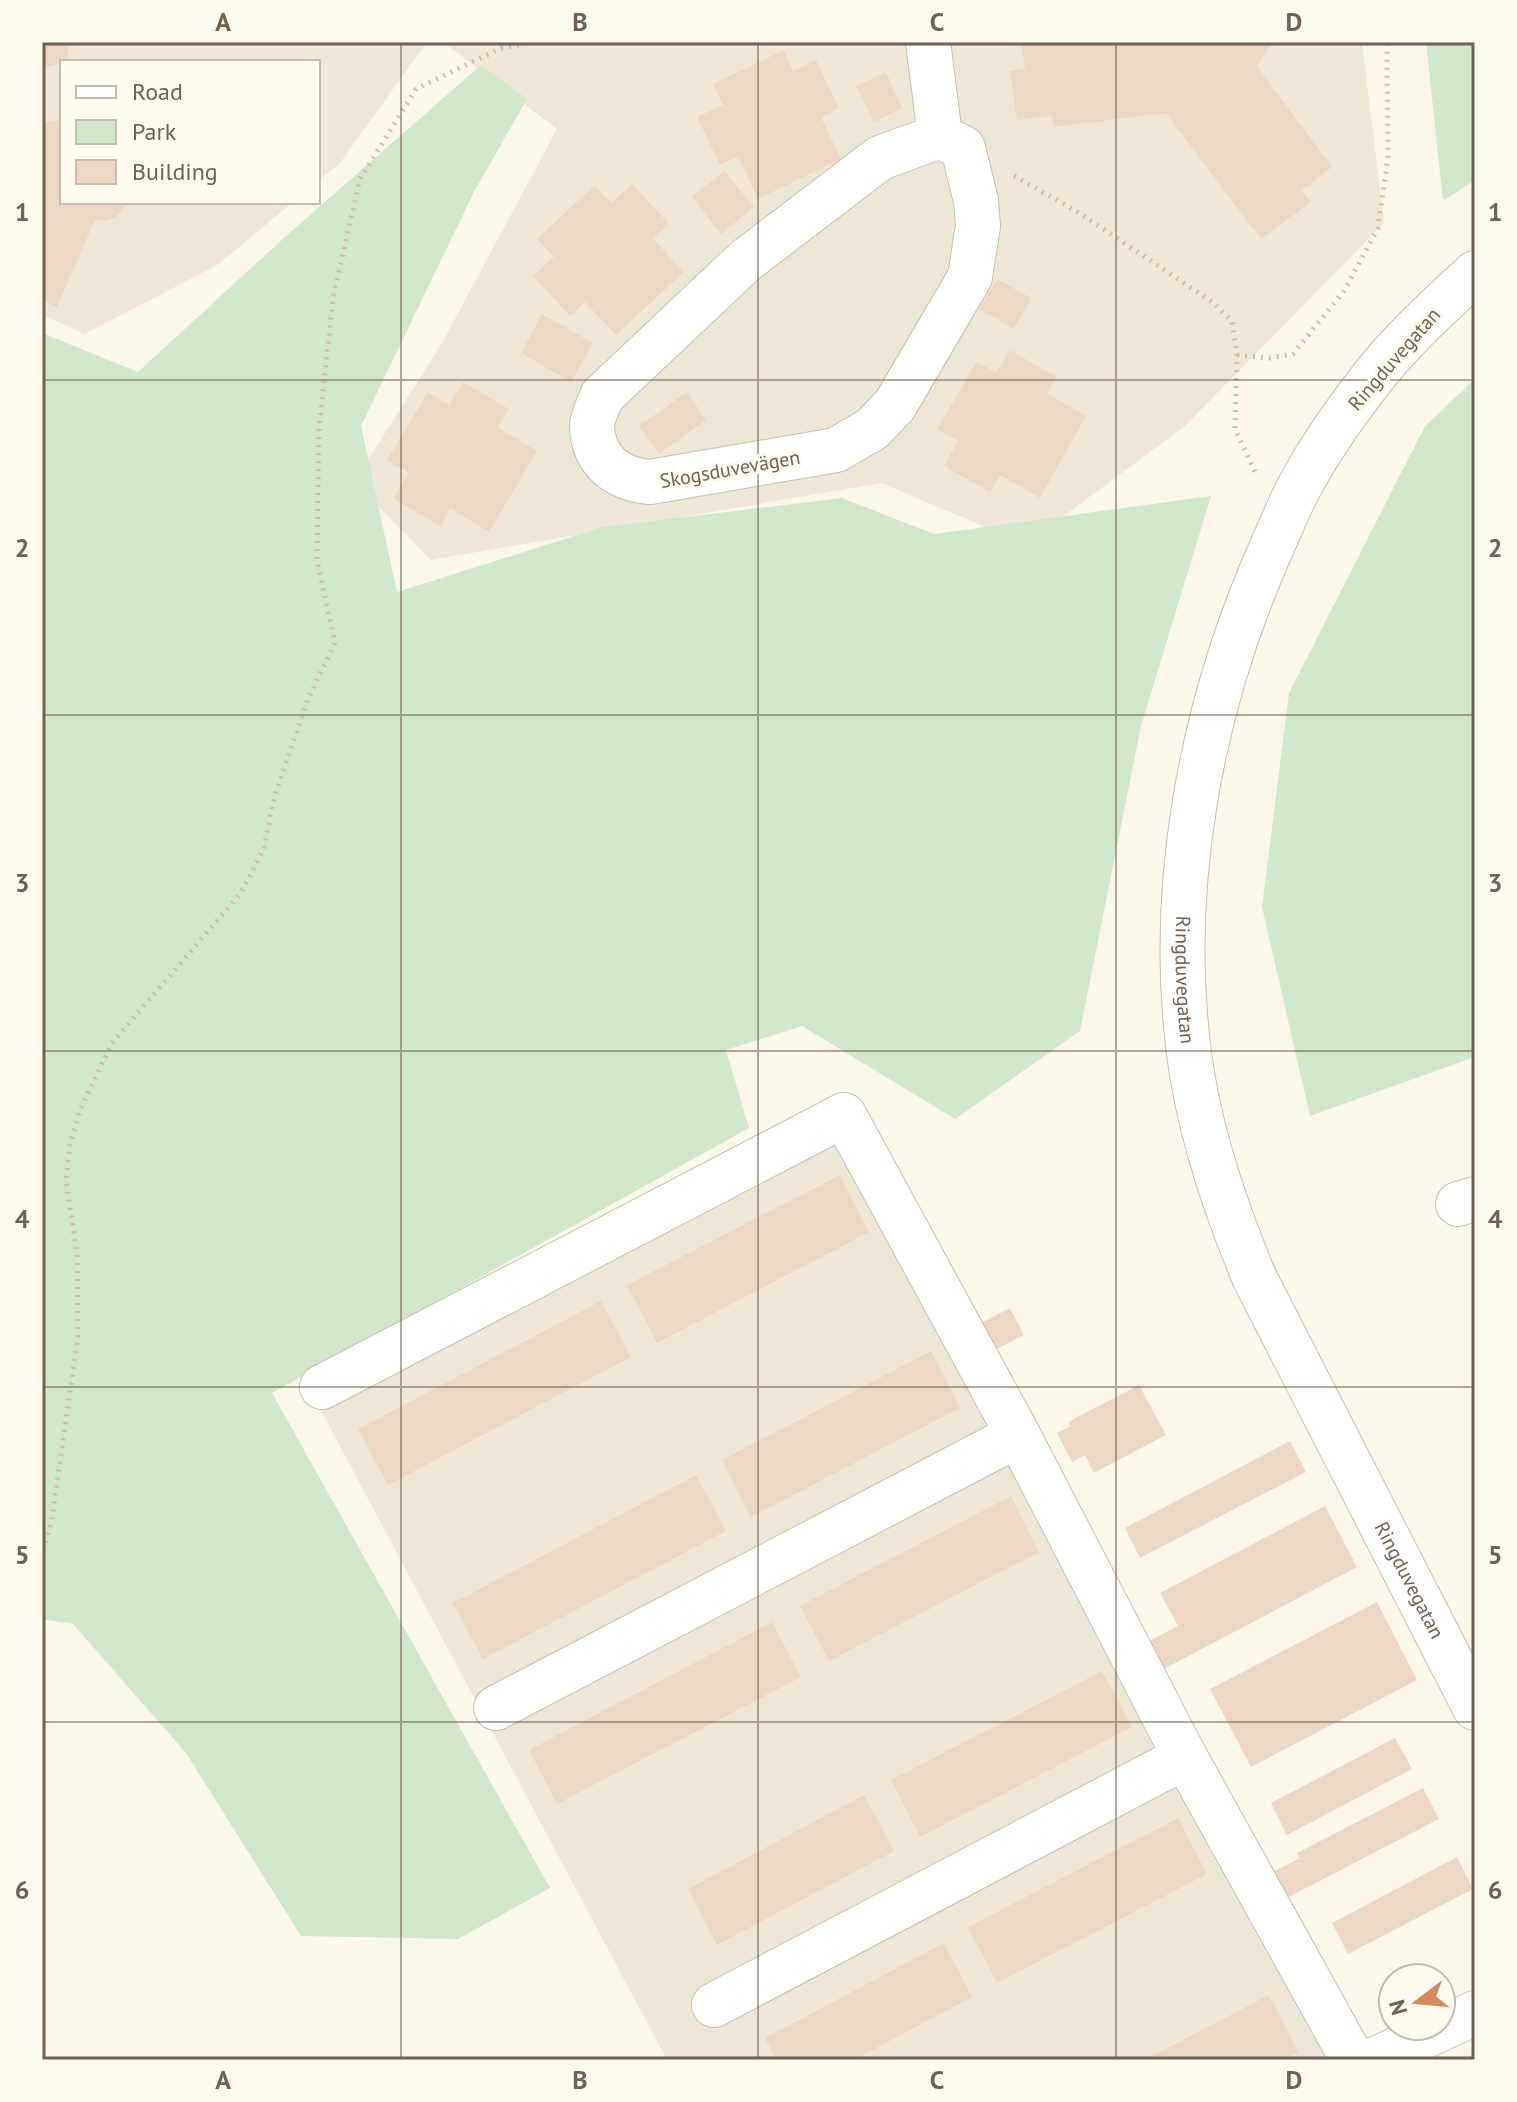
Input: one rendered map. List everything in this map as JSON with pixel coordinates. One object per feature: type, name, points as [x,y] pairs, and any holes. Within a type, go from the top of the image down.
[{"type":"street","name":"Skogsduvevägen","points":[[928,42],[951,142],[976,201],[978,226],[970,277],[895,405],[872,429],[836,450],[650,482],[630,480],[612,471],[598,449],[592,425],[602,396],[745,261],[880,158],[951,142]]},
{"type":"street","name":"Ringduvegatan","points":[[1475,273],[1428,316],[1367,385],[1302,482],[1288,510],[1254,587],[1223,681],[1196,797],[1183,896],[1184,991],[1192,1073],[1207,1145],[1226,1209],[1254,1277],[1475,1708]]},
{"type":"street","points":[[322,1387],[844,1115],[1018,1435],[1185,1757],[1353,2060]]},
{"type":"street","points":[[496,1708],[1018,1435]]},
{"type":"street","points":[[714,2005],[1185,1757]]},
{"type":"street","points":[[1374,2060],[1475,2013]]},
{"type":"path","points":[[42,1558],[52,1518],[78,1336],[77,1254],[66,1180],[70,1144],[80,1110],[112,1043],[241,893],[264,848],[274,798],[298,727],[335,643],[317,560],[319,428],[333,298],[360,179],[416,89],[501,48],[535,42]]},
{"type":"path","points":[[1237,355],[1269,358],[1293,354],[1344,291],[1378,228],[1388,157],[1387,42]]},
{"type":"path","points":[[951,142],[1073,209],[1214,303],[1232,321],[1237,355],[1235,429],[1267,496],[1288,510]]},
{"type":"shaded area","points":[[42,42],[427,42],[340,163],[320,179],[320,60],[60,60],[60,204],[291,204],[219,264],[85,334],[42,315]]},
{"type":"shaded area","points":[[443,42],[1362,42],[1384,223],[1185,426],[1026,544],[881,483],[431,560],[354,482],[442,343],[557,129]]},
{"type":"shaded area","points":[[839,1130],[1327,2060],[667,2060],[317,1403]]},
{"type":"green space","points":[[1426,42],[1475,42],[1475,180],[1443,201]]},
{"type":"green space","points":[[481,65],[527,99],[474,192],[361,426],[397,592],[603,527],[842,498],[934,534],[1211,496],[1141,726],[1080,1031],[955,1119],[802,1026],[726,1050],[749,1128],[272,1393],[550,1888],[458,1939],[301,1936],[186,1753],[73,1624],[42,1619],[42,333],[138,372],[286,236]]},
{"type":"green space","points":[[1475,379],[1475,1057],[1310,1116],[1262,907],[1289,693],[1425,426]]},
{"type":"building","points":[[42,42],[67,42],[69,60],[60,60],[60,64],[42,68]]},
{"type":"building","points":[[1021,42],[1270,42],[1257,66],[1332,167],[1302,190],[1311,202],[1261,239],[1166,113],[1054,127],[1052,116],[1017,120],[1010,71],[1025,69]]},
{"type":"building","points":[[784,50],[793,71],[816,60],[839,108],[821,117],[841,159],[758,199],[738,156],[720,165],[697,117],[723,105],[713,84]]},
{"type":"building","points":[[886,72],[902,108],[874,122],[856,86]]},
{"type":"building","points":[[60,120],[60,204],[125,204],[114,218],[95,220],[57,307],[42,300],[42,122]]},
{"type":"building","points":[[724,171],[754,207],[721,234],[692,197]]},
{"type":"building","points":[[632,184],[669,224],[653,239],[684,272],[616,335],[585,302],[570,316],[533,276],[554,257],[537,239],[595,185],[611,203]]},
{"type":"building","points":[[997,279],[1031,298],[1014,329],[979,309]]},
{"type":"building","points":[[542,314],[593,343],[571,382],[521,353]]},
{"type":"building","points":[[1010,350],[1057,377],[1047,393],[1086,416],[1040,498],[1000,475],[990,492],[944,466],[958,441],[937,429],[977,361],[996,373]]},
{"type":"building","points":[[463,382],[509,409],[498,427],[537,451],[489,532],[450,508],[440,526],[393,498],[409,473],[387,460],[428,392],[449,405]]},
{"type":"building","points":[[687,392],[706,420],[659,454],[639,426]]},
{"type":"building","points":[[840,1175],[869,1232],[657,1343],[627,1285]]},
{"type":"building","points":[[601,1301],[631,1357],[388,1485],[358,1429]]},
{"type":"building","points":[[1010,1308],[1024,1335],[993,1351],[979,1324]]},
{"type":"building","points":[[931,1351],[960,1408],[751,1517],[722,1460]]},
{"type":"building","points":[[1139,1385],[1166,1435],[1094,1473],[1085,1455],[1072,1462],[1057,1433],[1071,1426],[1068,1422]]},
{"type":"building","points":[[1290,1441],[1306,1472],[1140,1558],[1125,1528]]},
{"type":"building","points":[[696,1475],[726,1531],[483,1659],[453,1603]]},
{"type":"building","points":[[1011,1496],[1039,1552],[829,1661],[800,1606]]},
{"type":"building","points":[[1325,1506],[1357,1567],[1162,1670],[1147,1642],[1178,1626],[1160,1593]]},
{"type":"building","points":[[1377,1602],[1417,1680],[1251,1767],[1210,1689]]},
{"type":"building","points":[[772,1622],[801,1677],[557,1804],[529,1750]]},
{"type":"building","points":[[1102,1671],[1132,1727],[920,1837],[891,1780]]},
{"type":"building","points":[[1395,1738],[1412,1769],[1287,1835],[1271,1803]]},
{"type":"building","points":[[1423,1788],[1439,1819],[1283,1900],[1269,1874],[1300,1858],[1297,1853]]},
{"type":"building","points":[[864,1795],[894,1851],[717,1945],[688,1889]]},
{"type":"building","points":[[1178,1818],[1207,1874],[997,1983],[968,1927]]},
{"type":"building","points":[[1457,1857],[1473,1889],[1348,1954],[1332,1923]]},
{"type":"building","points":[[944,1943],[972,1997],[854,2060],[776,2060],[765,2038]]},
{"type":"building","points":[[1269,1995],[1298,2052],[1283,2060],[1144,2060]]}]
